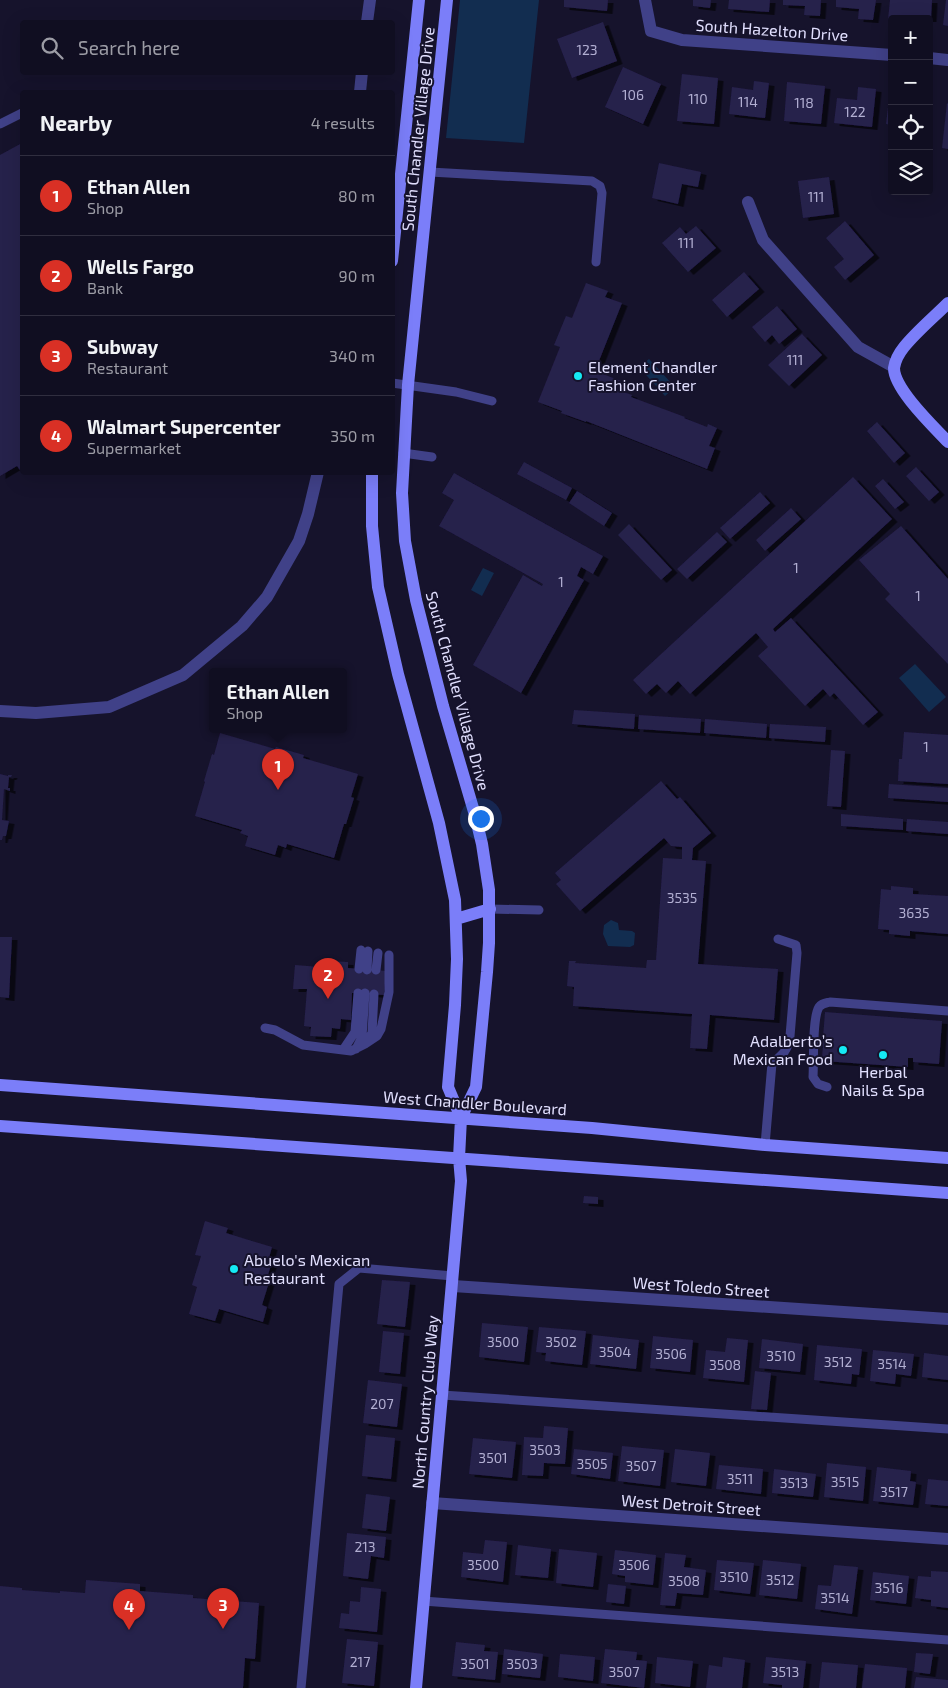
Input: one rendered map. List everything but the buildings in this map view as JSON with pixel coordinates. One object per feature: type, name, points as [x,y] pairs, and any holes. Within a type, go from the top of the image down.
[{"type":"street","points":[[367,20],[370,0]]},
{"type":"street","name":"South Chandler Village Drive","points":[[395,232],[419,0]]},
{"type":"street","name":"South Chandler Village Drive","points":[[448,0],[408,384],[403,453],[402,516],[410,569],[443,706],[480,834],[487,871],[490,909],[489,953],[476,1088],[461,1118]]},
{"type":"street","name":"South Hazelton Drive","points":[[645,0],[651,31],[682,40],[888,55]]},
{"type":"street","points":[[933,58],[948,60]]},
{"type":"street","points":[[360,90],[362,75]]},
{"type":"street","points":[[748,202],[762,240],[858,347],[894,367]]},
{"type":"street","points":[[948,303],[905,346],[894,367],[898,383],[906,395],[948,442]]},
{"type":"street","points":[[0,711],[36,713],[110,706],[183,675],[242,626],[267,597],[298,541],[308,514],[317,475]]},
{"type":"street","points":[[372,475],[372,526],[378,587],[398,674],[443,842],[455,900],[456,1005],[448,1087],[461,1118]]},
{"type":"street","points":[[456,919],[490,909]]},
{"type":"street","name":"West Chandler Boulevard","points":[[3,1086],[461,1118],[948,1158]]},
{"type":"street","name":"North Country Club Way","points":[[416,1688],[461,1182],[459,1158],[461,1118]]},
{"type":"street","points":[[0,1126],[948,1193]]},
{"type":"street","name":"West Toledo Street","points":[[453,1281],[948,1319]]},
{"type":"street","name":"West Detroit Street","points":[[432,1503],[948,1539]]},
{"type":"lane","points":[[0,124],[20,114]]},
{"type":"lane","points":[[430,172],[592,182],[600,186],[602,193],[596,262]]},
{"type":"lane","points":[[395,383],[456,392],[492,401]]},
{"type":"lane","points":[[403,453],[432,457]]},
{"type":"lane","points":[[490,909],[539,910]]},
{"type":"lane","points":[[765,1144],[772,1063],[784,1053],[790,1036],[797,953],[796,945],[778,939]]},
{"type":"lane","points":[[364,951],[368,970],[378,953]]},
{"type":"lane","points":[[265,1028],[275,1030],[303,1045],[351,1051],[365,1044],[377,1036],[382,1029],[389,992],[388,955]]},
{"type":"lane","points":[[365,1044],[372,1033],[366,993]]},
{"type":"lane","points":[[355,1049],[362,1037],[366,993]]},
{"type":"lane","points":[[344,1050],[355,1032],[366,993]]},
{"type":"lane","points":[[827,1087],[818,1084],[813,1077],[815,1018],[823,1004],[830,1002],[948,1011]]},
{"type":"lane","points":[[301,1688],[339,1284],[359,1268],[453,1281]]},
{"type":"lane","points":[[442,1394],[948,1429]]},
{"type":"lane","points":[[423,1602],[948,1640]]},
{"type":"water","points":[[460,0],[539,0],[524,143],[446,138]]},
{"type":"water","points":[[649,359],[675,387],[665,396],[639,367]]},
{"type":"water","points":[[483,568],[494,573],[482,596],[471,590]]},
{"type":"water","points":[[915,664],[946,697],[929,712],[899,678]]},
{"type":"water","points":[[611,920],[618,923],[619,930],[635,933],[634,945],[630,947],[608,946],[603,934],[604,925]]},
{"type":"place","name":"Element Chandler Fashion Center","points":[[578,376]]},
{"type":"place","name":"Ethan Allen","points":[[278,790]]},
{"type":"place","name":"Wells Fargo","points":[[328,999]]},
{"type":"place","name":"Adalberto’s Mexican Food","points":[[843,1050]]},
{"type":"place","name":"Herbal Nails & Spa","points":[[883,1055]]},
{"type":"place","name":"Abuelo's Mexican Restaurant","points":[[234,1269]]},
{"type":"place","name":"Subway","points":[[223,1629]]},
{"type":"place","name":"Walmart Supercenter","points":[[129,1630]]}]
